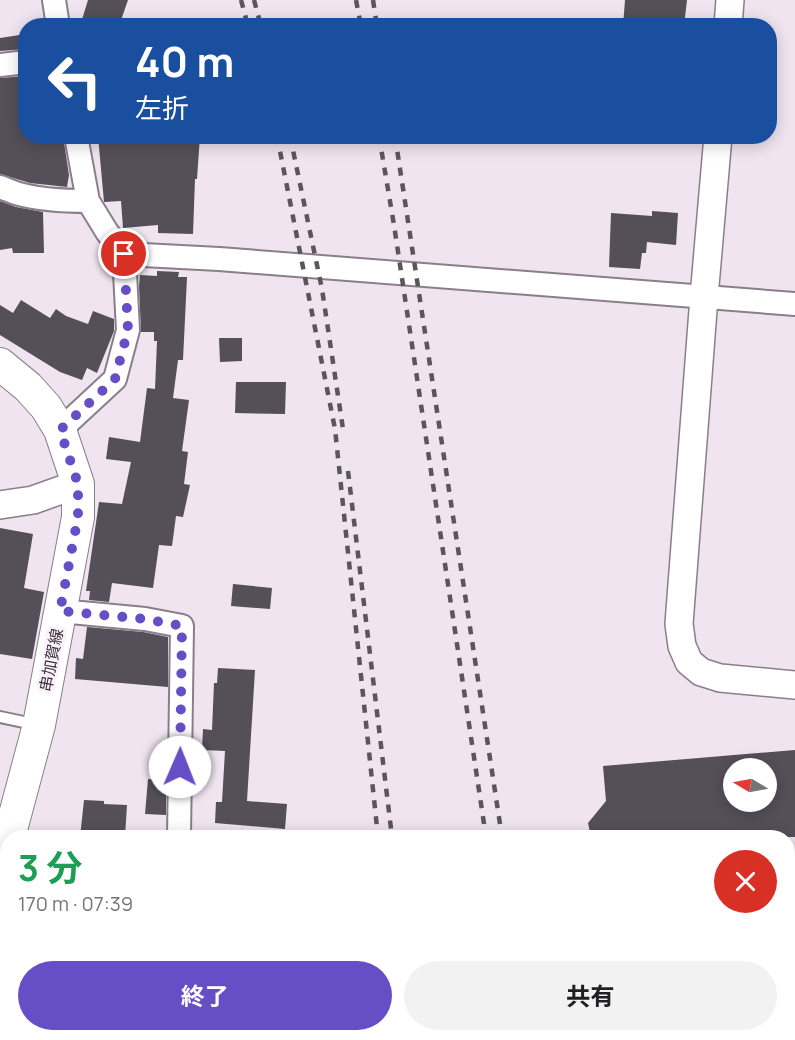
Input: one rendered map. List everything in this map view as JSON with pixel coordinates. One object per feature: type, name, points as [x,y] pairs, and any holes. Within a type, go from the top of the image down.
[{"type":"main road","name":"串加賀線","points":[[0,364],[28,387],[46,407],[60,430],[78,484],[78,517],[39,725],[11,830]]},
{"type":"street","points":[[54,0],[57,18]]},
{"type":"street","points":[[729,18],[730,0]]},
{"type":"street","points":[[0,65],[18,63]]},
{"type":"street","points":[[60,430],[115,379],[128,330],[124,254],[88,201],[77,144]]},
{"type":"street","points":[[717,144],[679,624],[682,646],[689,662],[701,672],[720,678],[795,685]]},
{"type":"street","points":[[0,187],[19,194],[65,201],[88,201]]},
{"type":"street","points":[[124,254],[219,259],[795,304]]},
{"type":"street","points":[[0,506],[33,500],[78,484]]},
{"type":"street","points":[[60,611],[145,619],[182,626],[178,830]]},
{"type":"lane","points":[[0,717],[39,725]]},
{"type":"building","points":[[88,0],[128,0],[122,18],[82,18]]},
{"type":"building","points":[[625,0],[687,0],[685,18],[624,18]]},
{"type":"building","points":[[18,35],[18,50],[0,51],[0,38]]},
{"type":"building","points":[[18,77],[18,144],[64,144],[69,175],[67,187],[30,183],[0,174],[0,78]]},
{"type":"building","points":[[99,144],[199,144],[197,179],[195,179],[193,234],[158,233],[158,225],[123,228],[121,201],[104,202]]},
{"type":"building","points":[[0,201],[16,207],[43,212],[44,253],[13,253],[12,248],[0,250]]},
{"type":"building","points":[[652,211],[678,213],[676,245],[647,242],[646,253],[642,253],[640,269],[609,267],[611,213],[652,216]]},
{"type":"building","points":[[157,271],[179,272],[178,277],[187,277],[183,360],[178,360],[173,398],[189,400],[182,451],[188,452],[184,484],[190,485],[183,517],[176,516],[172,546],[159,545],[153,588],[112,583],[109,602],[89,600],[90,591],[86,591],[99,502],[122,504],[131,462],[106,459],[109,437],[140,442],[147,388],[155,389],[157,341],[154,341],[154,332],[141,332],[139,286],[140,275],[157,276]]},
{"type":"building","points":[[21,300],[50,318],[56,309],[66,316],[88,324],[93,311],[114,319],[114,331],[97,373],[87,368],[82,380],[60,372],[0,335],[0,305],[13,313]]},
{"type":"building","points":[[219,338],[242,338],[242,361],[220,362]]},
{"type":"building","points":[[236,382],[286,382],[285,414],[235,413]]},
{"type":"building","points":[[0,528],[33,534],[24,588],[44,592],[32,659],[0,654]]},
{"type":"building","points":[[233,584],[272,588],[270,609],[231,606]]},
{"type":"building","points":[[87,627],[143,632],[168,637],[168,687],[75,679],[76,658],[83,659]]},
{"type":"building","points":[[218,668],[255,670],[247,801],[287,804],[285,829],[215,823],[216,802],[222,802],[225,751],[202,750],[203,729],[212,730],[214,683],[217,683]]},
{"type":"building","points":[[795,750],[795,830],[590,830],[588,823],[606,801],[603,766]]},
{"type":"building","points":[[148,779],[166,780],[166,815],[145,814]]},
{"type":"building","points":[[84,800],[127,805],[125,830],[81,830]]},
{"type":"railway","points":[[241,0],[246,18]]},
{"type":"railway","points":[[254,0],[259,18]]},
{"type":"railway","points":[[356,0],[359,18]]},
{"type":"railway","points":[[373,0],[376,18]]},
{"type":"railway","points":[[279,144],[335,429],[377,830]]},
{"type":"railway","points":[[292,144],[322,289],[343,429]]},
{"type":"railway","points":[[380,144],[485,830]]},
{"type":"railway","points":[[396,144],[501,830]]},
{"type":"railway","points":[[348,471],[391,830]]},
{"type":"route","points":[[124,254],[128,330],[115,379],[60,430],[78,484],[78,517],[60,611],[145,619],[182,626],[180,767]]}]
